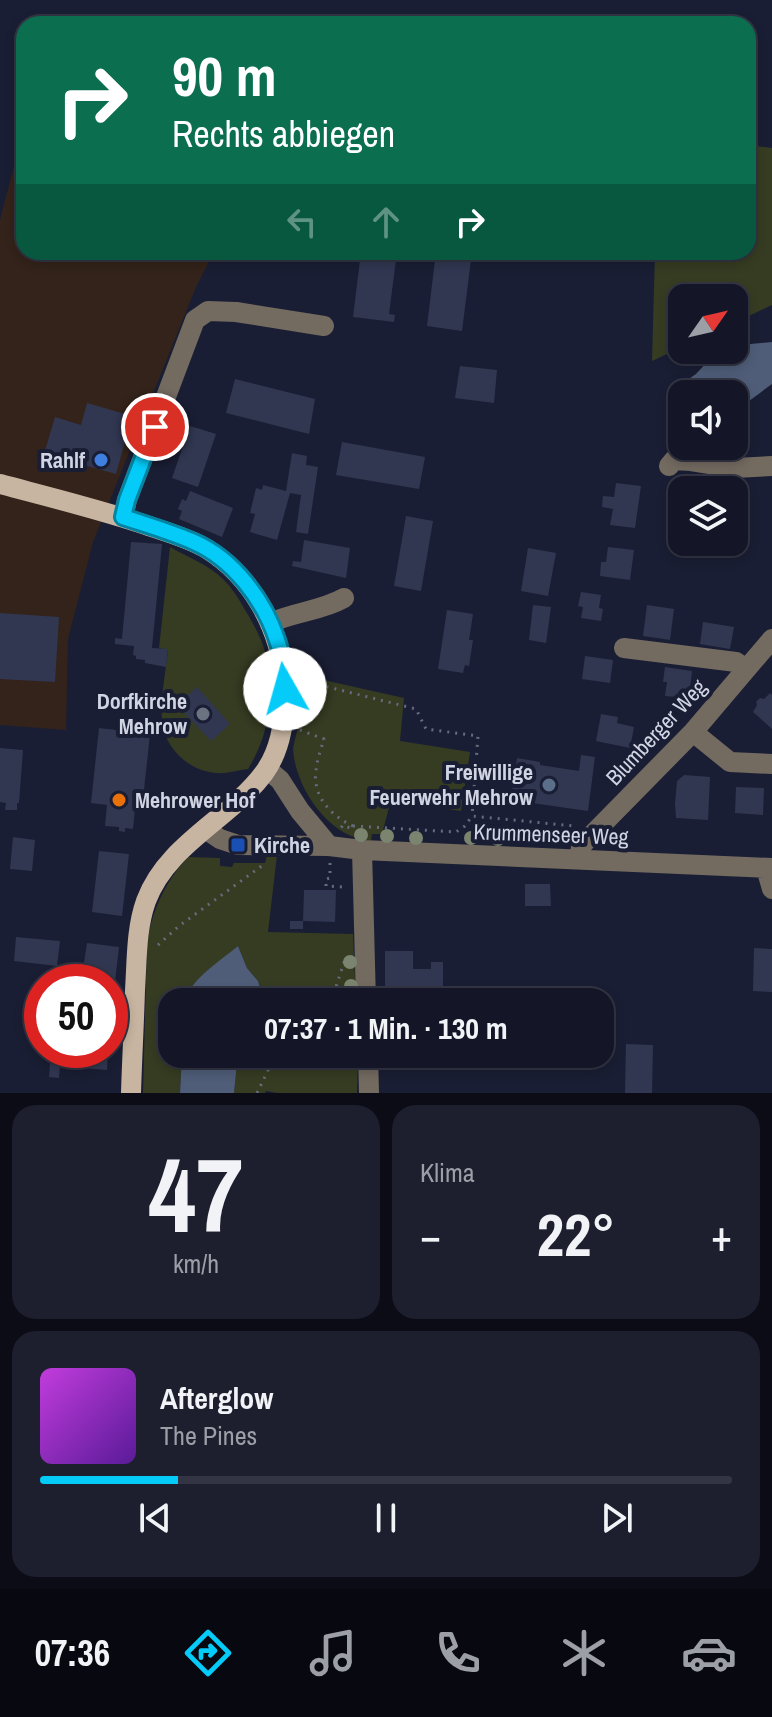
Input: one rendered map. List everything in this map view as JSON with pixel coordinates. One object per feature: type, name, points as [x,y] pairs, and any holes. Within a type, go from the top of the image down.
[{"type":"main road","points":[[0,484],[123,517],[194,542],[221,559],[244,582],[270,623],[280,652],[285,689],[281,734],[267,769],[242,799],[169,863],[147,899],[137,942],[131,1093]]},
{"type":"street","points":[[123,517],[195,320],[208,311],[236,312],[324,326]]},
{"type":"street","points":[[669,466],[674,460],[735,468],[772,466]]},
{"type":"street","points":[[270,623],[344,598]]},
{"type":"street","name":"Blumberger Weg","points":[[580,859],[581,846],[693,732],[772,639]]},
{"type":"street","points":[[624,648],[736,662],[746,669]]},
{"type":"street","points":[[693,732],[730,762],[772,764]]},
{"type":"street","points":[[267,769],[280,780],[329,851]]},
{"type":"street","name":"Krummenseer Weg","points":[[205,829],[220,839],[238,845],[769,868]]},
{"type":"street","points":[[362,850],[366,988]]},
{"type":"street","points":[[769,868],[772,889]]},
{"type":"street","points":[[368,1068],[369,1093]]},
{"type":"path","points":[[312,683],[416,709],[426,729],[478,736],[472,816],[456,832],[353,826],[341,821],[324,803],[317,790],[315,772],[324,739],[300,731],[312,683]]},
{"type":"path","points":[[472,816],[598,829]]},
{"type":"path","points":[[353,826],[352,829],[343,825],[341,828],[352,834],[352,839],[362,850]]},
{"type":"path","points":[[326,886],[326,879],[330,878],[329,851]]},
{"type":"path","points":[[155,948],[179,926],[266,862]]},
{"type":"path","points":[[336,988],[344,960]]},
{"type":"path","points":[[257,1093],[269,1068]]},
{"type":"shaded area","points":[[16,158],[16,260],[210,260],[196,287],[93,542],[68,639],[66,730],[0,725],[0,220]]},
{"type":"green space","points":[[756,146],[772,148],[772,305],[748,316],[748,284],[668,284],[668,354],[652,361],[655,260],[756,260]]},
{"type":"green space","points":[[170,547],[226,582],[260,637],[271,684],[269,714],[261,743],[248,769],[220,773],[196,768],[179,756],[167,739],[162,703],[168,650],[159,648]]},
{"type":"green space","points":[[310,677],[404,698],[400,741],[470,752],[461,811],[391,800],[382,834],[372,834],[371,841],[356,838],[328,821],[307,794],[295,763],[293,748]]},
{"type":"green space","points":[[267,855],[277,855],[268,932],[353,934],[355,988],[260,988],[238,946],[192,988],[158,988],[158,1068],[181,1068],[180,1093],[143,1093],[147,942],[153,918],[167,886],[188,857],[220,858],[220,866],[232,867],[234,863],[265,863]]},
{"type":"green space","points":[[237,1068],[358,1068],[357,1093],[234,1093]]},
{"type":"water","points":[[772,342],[772,384],[748,402],[748,380],[687,380],[705,364],[748,364],[748,344]]},
{"type":"water","points":[[238,946],[260,988],[191,988]]},
{"type":"water","points":[[181,1068],[237,1068],[234,1093],[180,1093]]},
{"type":"building","points":[[360,260],[396,260],[389,314],[395,315],[394,322],[353,317]]},
{"type":"building","points":[[435,260],[471,260],[462,331],[427,326]]},
{"type":"building","points":[[460,366],[497,370],[494,403],[455,398]]},
{"type":"building","points":[[235,379],[315,399],[309,434],[226,413]]},
{"type":"building","points":[[87,403],[132,416],[116,474],[44,454],[55,417],[81,425]]},
{"type":"building","points":[[190,426],[216,434],[198,487],[172,478]]},
{"type":"building","points":[[342,442],[425,457],[419,489],[336,475]]},
{"type":"building","points":[[292,453],[307,456],[306,465],[318,467],[308,534],[296,532],[301,495],[290,493],[277,540],[250,532],[255,514],[250,513],[256,488],[262,490],[263,485],[286,491]]},
{"type":"building","points":[[616,483],[641,486],[635,528],[610,525],[613,509],[602,507],[603,496],[614,497]]},
{"type":"building","points":[[190,491],[233,508],[222,537],[179,519],[182,511],[178,509]]},
{"type":"building","points":[[406,516],[433,521],[421,591],[394,586]]},
{"type":"building","points":[[304,540],[350,548],[346,578],[292,566],[293,561],[301,562]]},
{"type":"building","points":[[131,542],[162,544],[152,648],[168,649],[166,667],[136,659],[134,646],[115,644],[115,638],[122,639]]},
{"type":"building","points":[[608,547],[634,550],[630,580],[600,576],[601,562],[606,562]]},
{"type":"building","points":[[528,548],[556,553],[548,596],[521,591]]},
{"type":"building","points":[[581,592],[601,595],[601,621],[581,618],[583,607],[578,606]]},
{"type":"building","points":[[533,605],[551,607],[546,643],[529,640]]},
{"type":"building","points":[[647,605],[674,609],[670,640],[643,636]]},
{"type":"building","points":[[447,610],[473,614],[469,666],[465,665],[463,673],[438,669]]},
{"type":"building","points":[[0,613],[59,617],[55,682],[0,679]]},
{"type":"building","points":[[703,622],[734,627],[730,649],[700,644]]},
{"type":"building","points":[[585,656],[613,660],[610,683],[582,679]]},
{"type":"building","points":[[665,667],[692,671],[689,698],[665,696]]},
{"type":"building","name":"Dorfkirche Mehrow","points":[[197,687],[230,724],[211,741],[177,705]]},
{"type":"building","points":[[770,693],[772,729],[753,712],[756,702]]},
{"type":"building","points":[[601,714],[618,717],[617,723],[634,727],[630,748],[596,741]]},
{"type":"building","points":[[99,728],[150,734],[143,799],[136,799],[133,829],[125,828],[125,832],[119,831],[119,827],[105,826],[107,805],[91,803]]},
{"type":"building","points":[[0,748],[23,750],[17,810],[5,810],[6,803],[0,802]]},
{"type":"building","points":[[581,755],[595,757],[588,811],[511,800],[517,758],[579,771]]},
{"type":"building","points":[[684,775],[710,777],[708,820],[676,818],[677,781]]},
{"type":"building","points":[[736,787],[764,788],[763,815],[735,813]]},
{"type":"building","points":[[13,837],[35,840],[32,871],[10,869]]},
{"type":"building","points":[[99,851],[129,854],[122,916],[92,912]]},
{"type":"building","points":[[525,884],[550,884],[551,906],[525,906]]},
{"type":"building","points":[[304,890],[336,890],[335,922],[303,921]]},
{"type":"building","points":[[290,921],[303,921],[303,929],[290,929]]},
{"type":"building","points":[[16,937],[60,941],[57,964],[14,961]]},
{"type":"building","points":[[87,943],[119,947],[117,964],[84,964]]},
{"type":"building","points":[[754,948],[772,949],[772,992],[753,991]]},
{"type":"building","points":[[385,951],[413,951],[413,969],[431,969],[431,962],[443,962],[443,988],[385,988]]},
{"type":"building","points":[[626,1044],[653,1045],[652,1093],[625,1093]]},
{"type":"building","points":[[50,1068],[60,1068],[59,1078],[49,1077]]},
{"type":"place","name":"Rahlf","points":[[101,460]]},
{"type":"place","name":"Dorfkirche Mehrow","points":[[203,714]]},
{"type":"place","name":"Freiwillige Feuerwehr Mehrow","points":[[549,785]]},
{"type":"place","name":"Mehrower Hof","points":[[119,800]]},
{"type":"place","name":"Kirche","points":[[238,845]]},
{"type":"route","points":[[155,427],[123,517],[194,542],[233,570],[256,598],[278,641],[285,689]]}]
